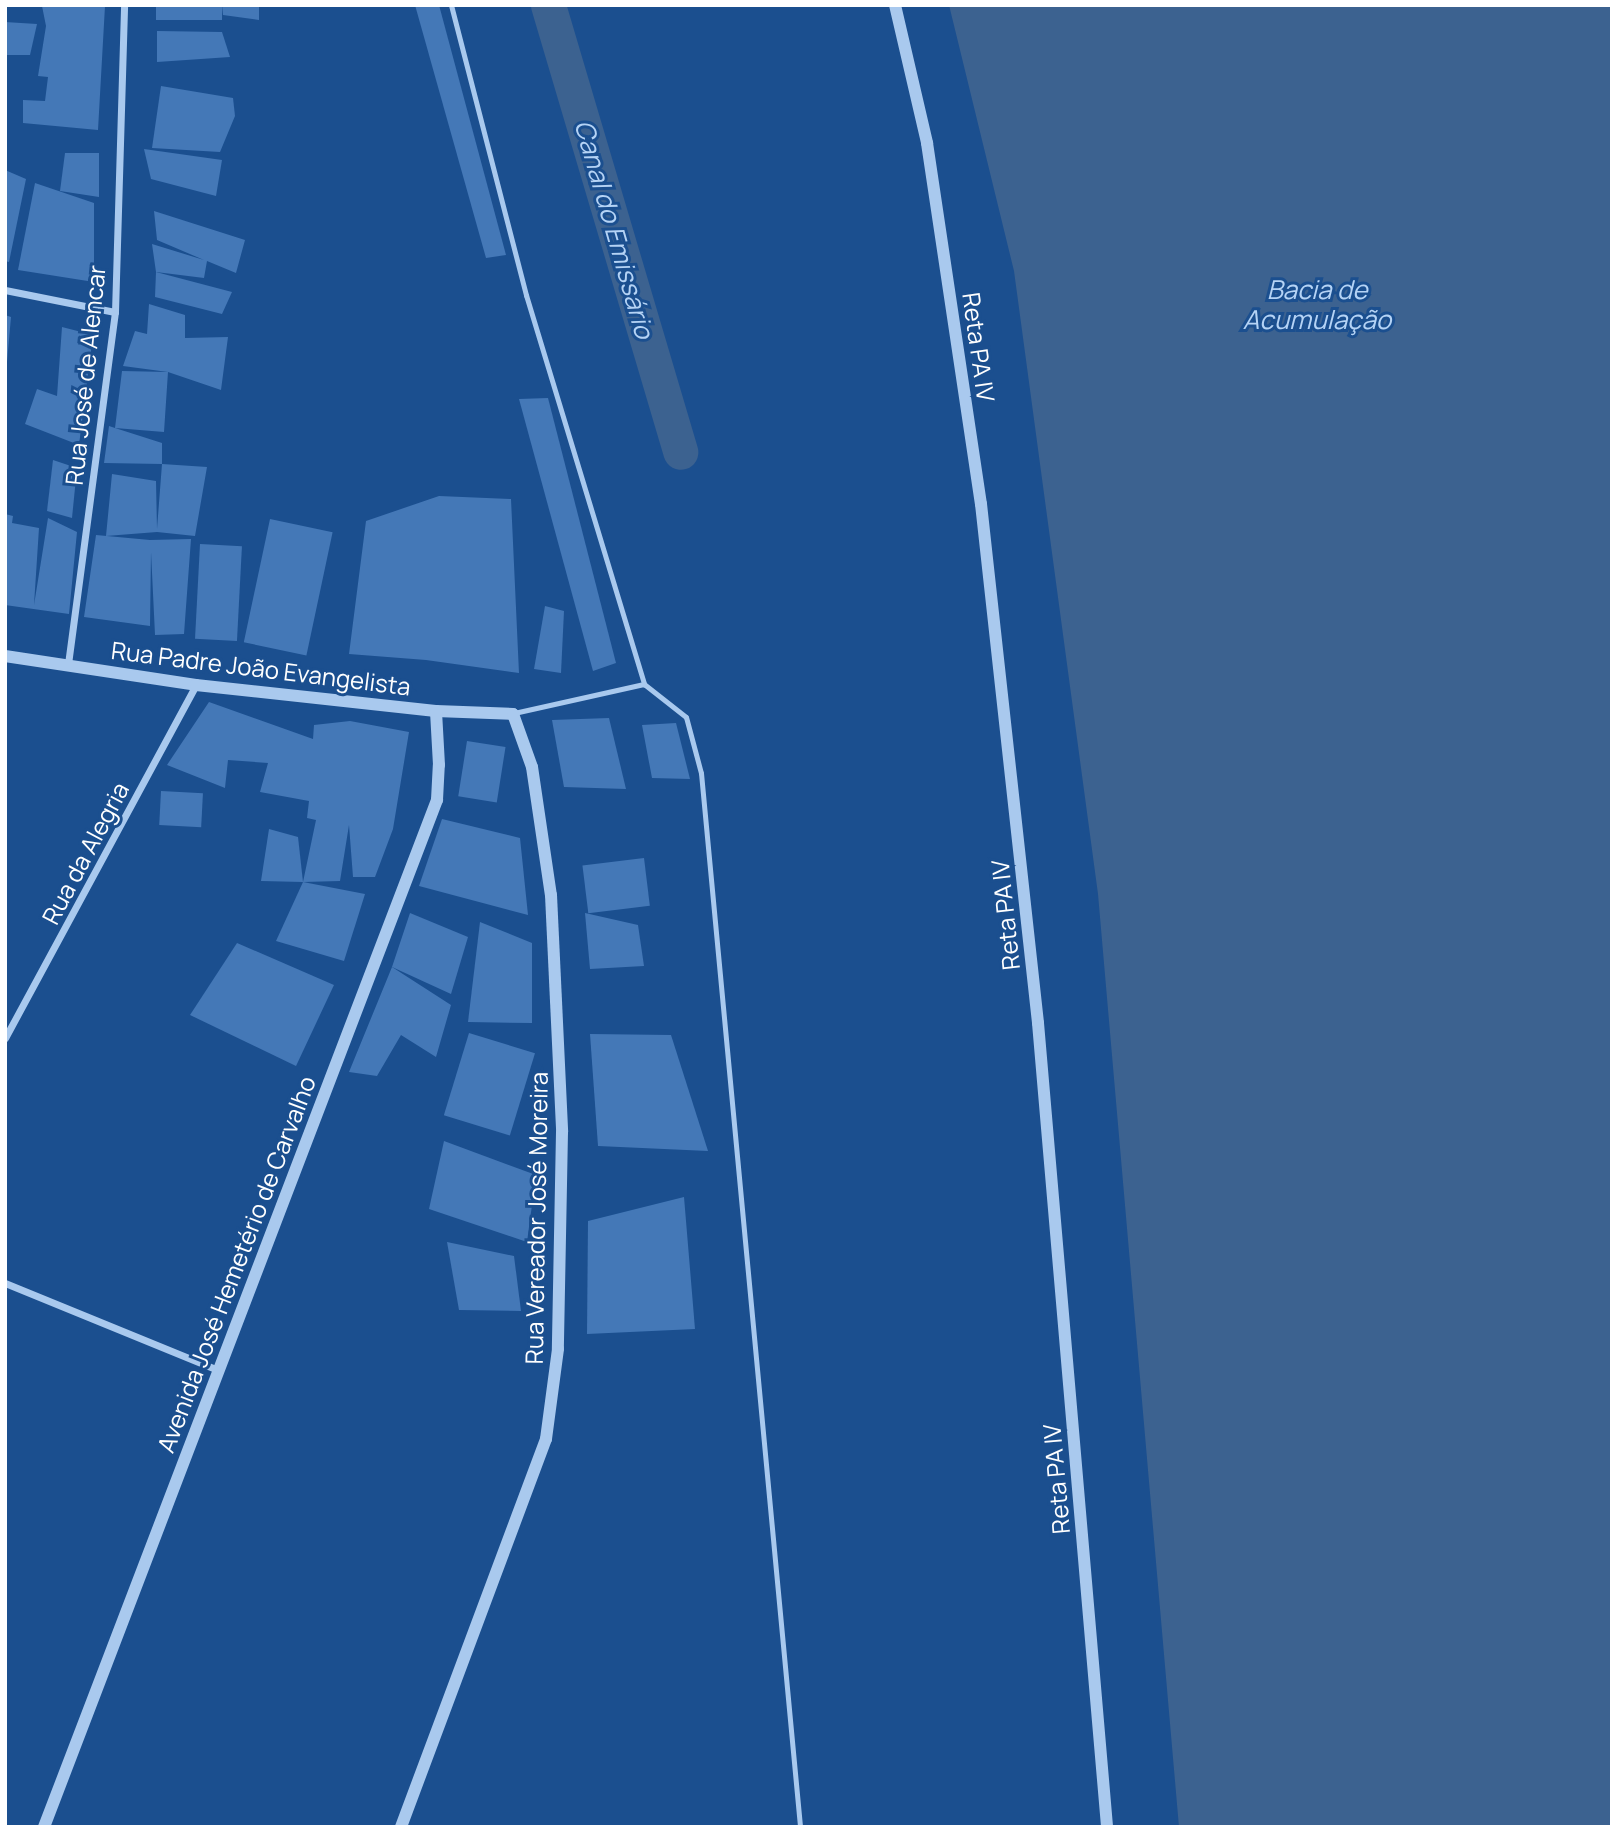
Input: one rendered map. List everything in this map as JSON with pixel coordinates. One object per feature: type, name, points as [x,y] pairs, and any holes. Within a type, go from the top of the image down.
[{"type":"street","name":"Rua José de Alencar","points":[[68,664],[115,312],[124,5]]},
{"type":"street","name":"Reta PA IV","points":[[895,5],[927,143],[981,503],[1038,1023],[1107,1827]]},
{"type":"street","points":[[5,290],[115,312]]},
{"type":"street","name":"Rua Padre João Evangelista","points":[[5,656],[195,685],[436,711],[513,714]]},
{"type":"street","name":"Rua da Alegria","points":[[5,1038],[195,685]]},
{"type":"street","name":"Avenida José Hemetério de Carvalho","points":[[44,1827],[437,800],[439,765],[436,711]]},
{"type":"street","name":"Rua Vereador José Moreira","points":[[401,1827],[547,1439],[558,1349],[562,1132],[551,895],[532,767],[513,714]]},
{"type":"street","points":[[5,1283],[218,1370]]},
{"type":"lane","points":[[451,5],[526,295],[644,684],[685,717],[701,773],[800,1827]]},
{"type":"lane","points":[[513,714],[644,684]]},
{"type":"water","name":"Bacia de Acumulação","points":[[949,5],[1612,5],[1612,1827],[1179,1827],[1098,894],[1014,271]]},
{"type":"building","points":[[156,5],[222,5],[222,20],[156,20]]},
{"type":"building","points":[[222,5],[259,5],[259,20],[223,15]]},
{"type":"building","points":[[415,5],[439,5],[506,255],[486,258]]},
{"type":"building","points":[[42,6],[105,6],[98,130],[23,123],[23,100],[45,101],[48,77],[38,76],[46,26]]},
{"type":"building","points":[[5,22],[37,24],[30,55],[5,55]]},
{"type":"building","points":[[157,31],[222,32],[230,57],[157,62]]},
{"type":"building","points":[[161,86],[233,98],[235,116],[220,152],[152,148]]},
{"type":"building","points":[[144,149],[222,160],[216,196],[151,179]]},
{"type":"building","points":[[65,153],[99,153],[99,197],[60,191]]},
{"type":"building","points":[[5,170],[26,179],[9,262],[5,261]]},
{"type":"building","points":[[35,183],[94,203],[94,282],[18,270]]},
{"type":"building","points":[[154,211],[245,240],[236,273],[207,261],[204,278],[156,272],[152,244],[204,260],[157,240]]},
{"type":"building","points":[[156,272],[232,292],[222,314],[155,297]]},
{"type":"building","points":[[149,304],[185,315],[185,338],[228,337],[221,390],[168,372],[123,366],[135,331],[147,334]]},
{"type":"building","points":[[5,315],[11,317],[7,362],[5,361]]},
{"type":"building","points":[[62,327],[93,335],[79,445],[25,424],[37,389],[57,396]]},
{"type":"building","points":[[122,371],[168,372],[164,432],[115,428]]},
{"type":"building","points":[[548,398],[616,663],[593,671],[519,399]]},
{"type":"building","points":[[109,426],[162,443],[162,464],[104,463]]},
{"type":"building","points":[[53,460],[77,468],[72,518],[47,511]]},
{"type":"building","points":[[162,464],[207,467],[195,536],[157,532],[106,536],[112,474],[156,481],[157,529]]},
{"type":"building","points":[[439,496],[511,499],[519,673],[426,660],[349,654],[366,521]]},
{"type":"building","points":[[5,514],[13,516],[12,523],[39,528],[34,605],[48,518],[77,532],[69,614],[5,605]]},
{"type":"building","points":[[270,519],[333,532],[306,656],[244,642]]},
{"type":"building","points":[[96,535],[150,540],[191,539],[184,634],[155,635],[151,552],[150,626],[84,617]]},
{"type":"building","points":[[200,544],[242,546],[237,641],[195,639]]},
{"type":"building","points":[[545,606],[564,611],[561,673],[534,669]]},
{"type":"building","points":[[209,702],[313,739],[314,725],[350,721],[409,732],[393,829],[375,877],[353,877],[349,825],[340,881],[303,882],[316,820],[307,818],[309,801],[260,792],[268,763],[228,760],[225,788],[167,765]]},
{"type":"building","points":[[609,718],[626,789],[564,787],[552,720]]},
{"type":"building","points":[[676,723],[690,779],[652,778],[642,725]]},
{"type":"building","points":[[467,741],[506,747],[497,802],[458,796]]},
{"type":"building","points":[[161,791],[203,793],[201,827],[159,825]]},
{"type":"building","points":[[442,819],[520,838],[528,915],[419,886]]},
{"type":"building","points":[[269,829],[298,837],[303,882],[261,881]]},
{"type":"building","points":[[644,858],[650,906],[588,913],[582,866]]},
{"type":"building","points":[[303,882],[365,894],[344,961],[276,941]]},
{"type":"building","points":[[410,913],[468,937],[451,994],[392,967]]},
{"type":"building","points":[[585,913],[638,925],[644,966],[590,969]]},
{"type":"building","points":[[480,922],[532,943],[532,1023],[468,1022]]},
{"type":"building","points":[[237,943],[334,985],[296,1066],[190,1015]]},
{"type":"building","points":[[392,967],[451,1005],[436,1057],[401,1035],[377,1076],[349,1072]]},
{"type":"building","points":[[469,1033],[535,1053],[510,1135],[444,1115]]},
{"type":"building","points":[[590,1034],[671,1035],[708,1151],[598,1146]]},
{"type":"building","points":[[444,1141],[536,1175],[527,1242],[429,1209]]},
{"type":"building","points":[[684,1197],[695,1329],[587,1334],[588,1221]]},
{"type":"building","points":[[447,1242],[514,1256],[521,1311],[459,1310]]},
{"type":"waterway","name":"Canal do Emissário","points":[[548,5],[680,452]]}]
